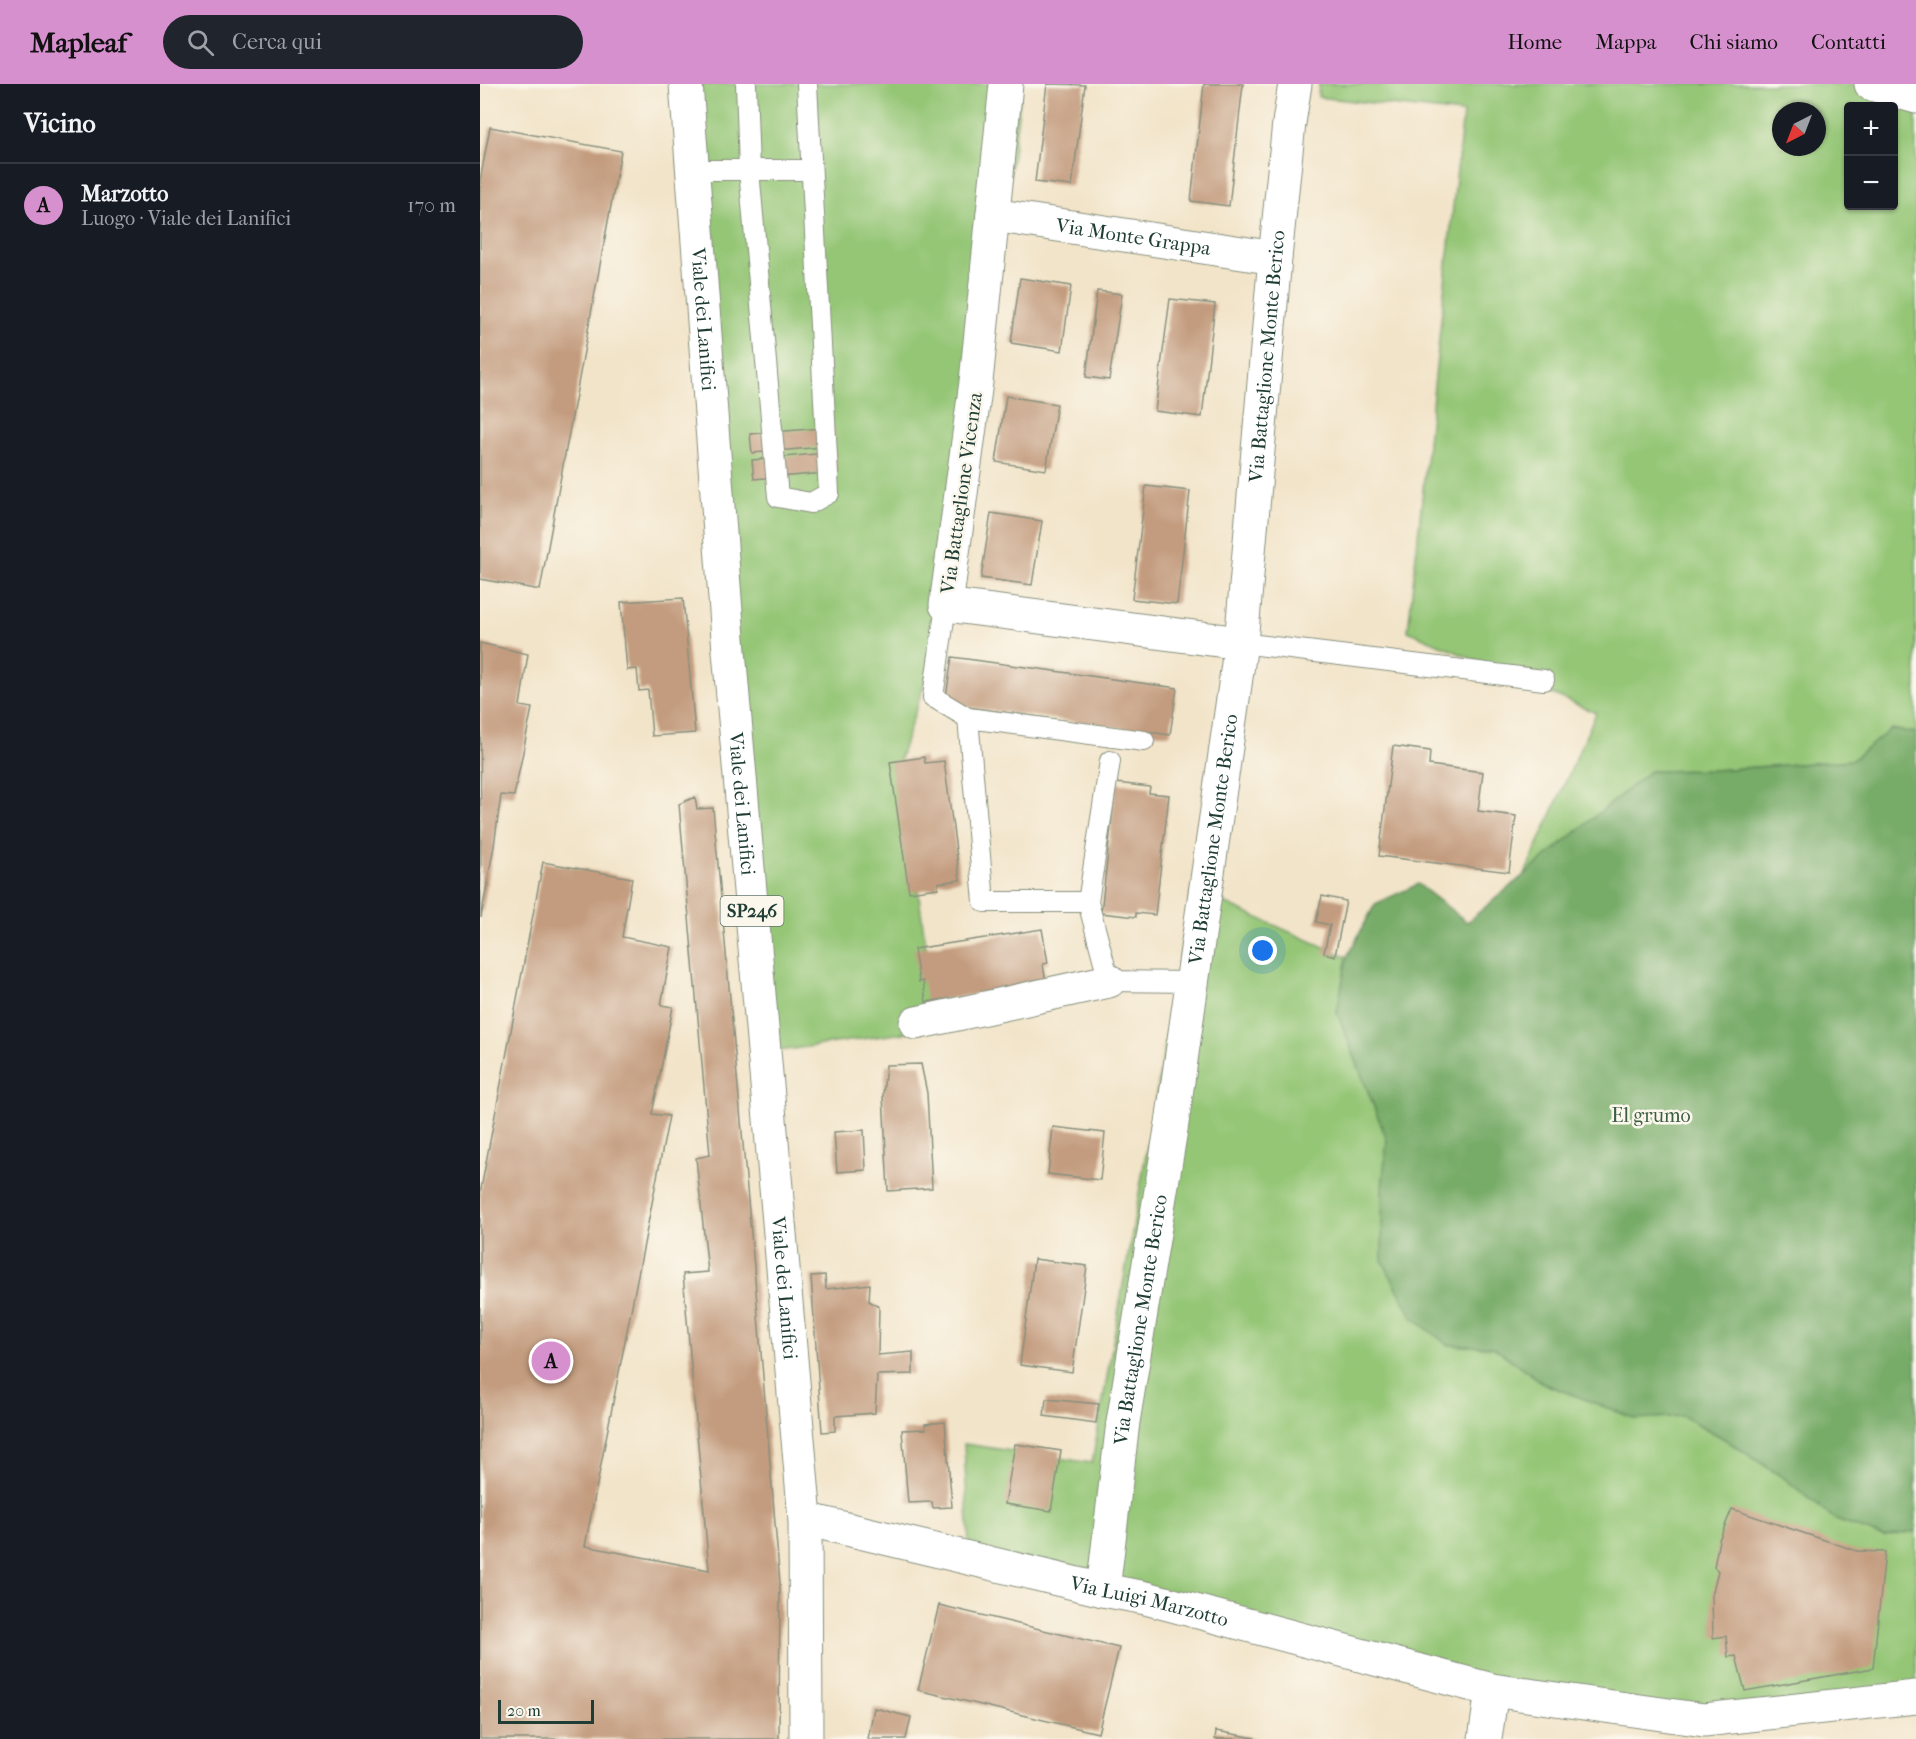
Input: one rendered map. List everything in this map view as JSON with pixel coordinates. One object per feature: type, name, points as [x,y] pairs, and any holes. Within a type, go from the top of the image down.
[{"type":"street","name":"Viale dei Lanifici","points":[[686,84],[730,669],[805,1519],[806,1739]]},
{"type":"street","name":"Via Battaglione Vicenza","points":[[1006,84],[976,382],[946,605],[1241,643]]},
{"type":"street","name":"Via Battaglione Monte Berico","points":[[1103,1590],[1123,1422],[1172,1123],[1241,643],[1288,123],[1295,84]]},
{"type":"street","points":[[1871,84],[1916,97]]},
{"type":"street","name":"Via Monte Grappa","points":[[993,215],[1275,258]]},
{"type":"street","points":[[916,1023],[1109,981]]},
{"type":"street","name":"Via Luigi Marzotto","points":[[805,1519],[1103,1590],[1146,1598],[1492,1690],[1704,1720],[1916,1697]]},
{"type":"street","points":[[1485,1739],[1492,1690]]},
{"type":"lane","points":[[746,84],[749,170],[778,498],[811,503],[829,493],[807,84]]},
{"type":"lane","points":[[692,170],[811,170]]},
{"type":"lane","points":[[946,605],[933,697],[968,718],[1144,741]]},
{"type":"lane","points":[[1241,643],[1544,680]]},
{"type":"lane","points":[[968,718],[984,902],[1088,902]]},
{"type":"lane","points":[[1110,761],[1088,902],[1109,981],[1192,982]]},
{"type":"green space","points":[[672,84],[1022,84],[954,593],[900,758],[937,1028],[759,1054]]},
{"type":"green space","points":[[1319,84],[1858,84],[1916,99],[1916,733],[1891,730],[1852,760],[1715,770],[1650,771],[1524,876],[1596,713],[1408,631],[1463,113],[1318,97]]},
{"type":"green space","name":"El grumo","points":[[1891,729],[1916,733],[1916,1531],[1884,1537],[1836,1520],[1784,1478],[1723,1438],[1683,1416],[1636,1419],[1545,1384],[1493,1347],[1448,1345],[1413,1318],[1382,1260],[1382,1189],[1387,1140],[1337,1012],[1347,957],[1375,904],[1418,884],[1467,922],[1650,771],[1715,770],[1852,760]]},
{"type":"green space","points":[[1192,889],[1347,957],[1337,1012],[1387,1140],[1382,1189],[1448,1345],[1493,1347],[1545,1384],[1603,1406],[1655,1418],[1683,1416],[1723,1438],[1784,1478],[1836,1520],[1884,1537],[1916,1531],[1916,1709],[1728,1727],[970,1567],[964,1444],[1092,1463]]},
{"type":"building","points":[[1047,84],[1085,85],[1072,186],[1035,182]]},
{"type":"building","points":[[1204,84],[1243,84],[1229,206],[1191,201]]},
{"type":"building","points":[[490,127],[621,151],[540,590],[480,579],[480,181]]},
{"type":"building","points":[[1020,278],[1071,286],[1062,351],[1011,343]]},
{"type":"building","points":[[1097,291],[1122,294],[1109,380],[1086,377]]},
{"type":"building","points":[[1170,299],[1215,304],[1202,417],[1155,411]]},
{"type":"building","points":[[1006,396],[1057,404],[1046,470],[996,462]]},
{"type":"building","points":[[834,427],[835,446],[752,453],[750,434]]},
{"type":"building","points":[[836,452],[837,472],[754,479],[752,460]]},
{"type":"building","points":[[1146,486],[1190,491],[1177,604],[1132,599]]},
{"type":"building","points":[[991,513],[1042,521],[1032,585],[981,578]]},
{"type":"building","points":[[683,598],[695,733],[652,736],[648,690],[639,691],[637,669],[627,670],[621,602]]},
{"type":"building","points":[[480,643],[528,654],[520,706],[532,708],[514,796],[501,795],[481,918]]},
{"type":"building","points":[[952,657],[1177,688],[1170,735],[945,704]]},
{"type":"building","points":[[1393,746],[1430,751],[1429,765],[1483,772],[1478,811],[1516,816],[1509,872],[1379,856]]},
{"type":"building","points":[[924,757],[925,763],[944,761],[960,880],[938,883],[938,888],[909,892],[890,762]]},
{"type":"building","points":[[1116,783],[1150,787],[1149,793],[1169,795],[1155,915],[1136,913],[1136,917],[1101,913]]},
{"type":"building","points":[[695,797],[697,809],[713,808],[754,1267],[780,1584],[779,1739],[480,1739],[480,1194],[543,862],[632,878],[622,937],[672,947],[661,1005],[673,1007],[652,1114],[669,1116],[585,1546],[709,1570],[683,1274],[708,1272],[696,1158],[710,1155],[679,804]]},
{"type":"building","points":[[1322,896],[1346,901],[1335,956],[1324,953],[1330,925],[1316,922]]},
{"type":"building","points":[[1042,929],[1048,963],[1043,964],[1046,983],[926,1002],[923,981],[919,982],[914,949]]},
{"type":"building","points":[[921,1064],[927,1093],[932,1188],[888,1191],[883,1095],[886,1065]]},
{"type":"building","points":[[1053,1127],[1105,1133],[1100,1180],[1048,1174]]},
{"type":"building","points":[[864,1130],[866,1170],[837,1172],[834,1132]]},
{"type":"building","points":[[1034,1259],[1087,1266],[1072,1372],[1020,1365]]},
{"type":"building","points":[[825,1275],[826,1289],[870,1284],[869,1301],[879,1307],[878,1355],[913,1352],[913,1374],[877,1375],[875,1413],[835,1416],[835,1431],[822,1432],[811,1276]]},
{"type":"building","points":[[1046,1399],[1099,1404],[1096,1423],[1044,1416]]},
{"type":"building","points":[[945,1422],[952,1507],[933,1508],[932,1502],[908,1503],[902,1430],[926,1429],[925,1424]]},
{"type":"building","points":[[1015,1444],[1061,1451],[1051,1511],[1005,1504]]},
{"type":"building","points":[[1732,1509],[1857,1551],[1885,1552],[1873,1668],[1745,1691],[1736,1656],[1728,1657],[1726,1636],[1713,1638],[1712,1595],[1718,1571],[1714,1567],[1719,1540]]},
{"type":"building","points":[[939,1605],[1119,1648],[1098,1733],[918,1690]]},
{"type":"building","points":[[874,1708],[911,1717],[906,1739],[868,1739]]},
{"type":"building","points":[[1216,1731],[1255,1738],[1255,1739],[1215,1739]]},
{"type":"place","name":"Marzotto","points":[[551,1361]]}]
